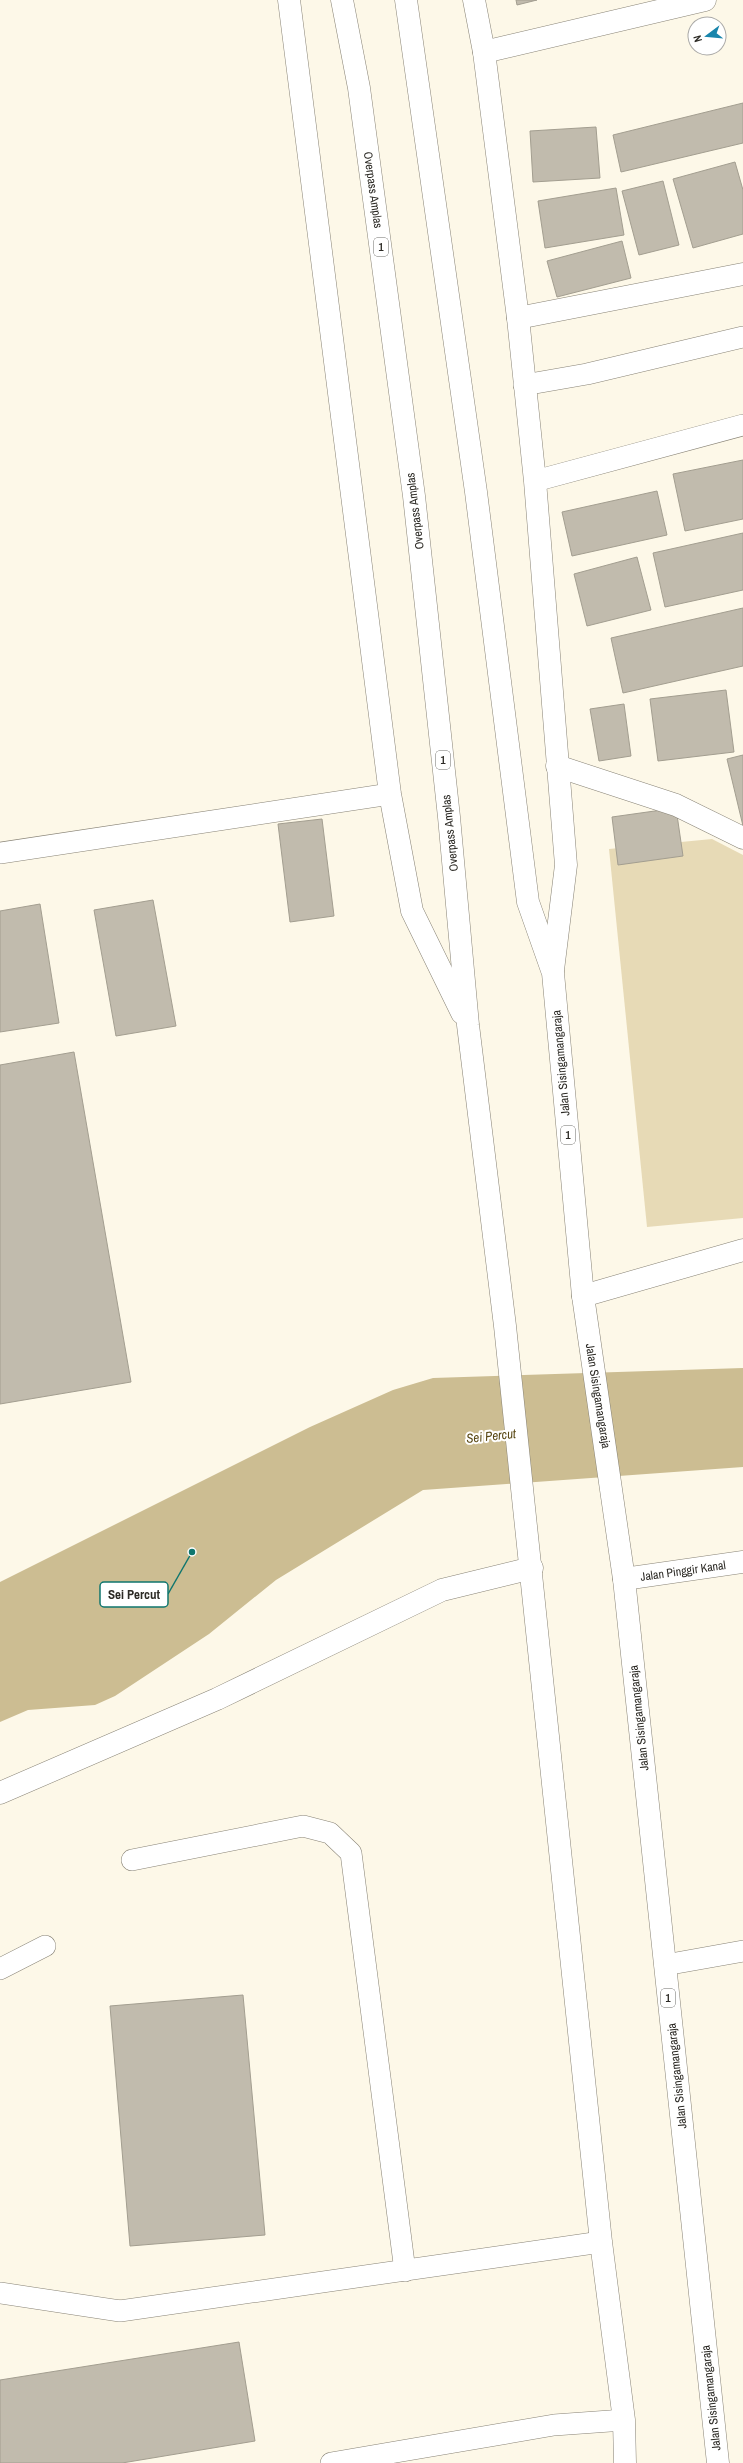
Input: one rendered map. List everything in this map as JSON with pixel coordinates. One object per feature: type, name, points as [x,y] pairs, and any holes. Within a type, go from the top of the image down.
[{"type":"main road","points":[[288,0],[390,794],[412,911],[468,1025]]},
{"type":"main road","name":"Overpass Amplas","points":[[342,0],[359,88],[414,496],[449,817],[468,1025]]},
{"type":"main road","name":"1","points":[[406,0],[476,492],[528,902],[553,973]]},
{"type":"main road","points":[[474,0],[484,52],[518,318],[535,481],[566,865],[553,973]]},
{"type":"main road","points":[[484,52],[705,0]]},
{"type":"main road","points":[[518,318],[743,274]]},
{"type":"main road","points":[[557,766],[676,805],[743,838]]},
{"type":"main road","name":"Jalan Sisingamangaraja","points":[[553,973],[583,1296],[624,1579],[718,2463]]},
{"type":"main road","name":"1","points":[[468,1025],[505,1326],[531,1560],[601,2242],[624,2420],[625,2463]]},
{"type":"main road","points":[[583,1296],[743,1250]]},
{"type":"main road","points":[[0,1793],[217,1699],[442,1590],[531,1560]]},
{"type":"main road","name":"Jalan Pinggir Kanal","points":[[624,1579],[743,1562]]},
{"type":"lane","points":[[524,386],[586,374],[743,337]]},
{"type":"lane","points":[[535,481],[743,425]]},
{"type":"lane","points":[[0,853],[390,794]]},
{"type":"lane","points":[[132,1860],[303,1826],[330,1833],[351,1853],[405,2271]]},
{"type":"lane","points":[[0,1969],[45,1946]]},
{"type":"lane","points":[[665,1965],[743,1951]]},
{"type":"lane","points":[[0,2293],[120,2311],[601,2242]]},
{"type":"lane","points":[[331,2463],[554,2425],[624,2420]]},
{"type":"shaded area","points":[[712,839],[743,855],[743,1218],[647,1227],[609,849]]},
{"type":"water","name":"Sei Percut","points":[[743,1368],[743,1467],[423,1490],[276,1580],[209,1634],[115,1696],[95,1705],[28,1710],[0,1722],[0,1582],[310,1427],[393,1390],[433,1378]]},
{"type":"building","points":[[516,0],[537,0],[517,5]]},
{"type":"building","points":[[743,103],[743,143],[621,172],[613,135]]},
{"type":"building","points":[[596,127],[600,178],[533,182],[530,131]]},
{"type":"building","points":[[735,162],[743,190],[743,234],[693,248],[673,179]]},
{"type":"building","points":[[663,181],[679,245],[639,255],[622,191]]},
{"type":"building","points":[[616,188],[624,235],[545,248],[538,201]]},
{"type":"building","points":[[622,241],[631,278],[557,297],[547,261]]},
{"type":"building","points":[[743,460],[743,519],[685,531],[673,474]]},
{"type":"building","points":[[657,491],[667,535],[572,556],[562,512]]},
{"type":"building","points":[[743,533],[743,590],[665,607],[653,553]]},
{"type":"building","points":[[637,557],[651,610],[587,626],[574,574]]},
{"type":"building","points":[[743,608],[743,666],[623,693],[611,638]]},
{"type":"building","points":[[726,690],[734,752],[658,761],[650,699]]},
{"type":"building","points":[[624,704],[631,756],[599,761],[590,709]]},
{"type":"building","points":[[743,755],[743,826],[727,759]]},
{"type":"building","points":[[676,808],[683,856],[618,865],[612,817]]},
{"type":"building","points":[[322,819],[334,916],[290,922],[278,824]]},
{"type":"building","points":[[153,900],[176,1026],[116,1036],[94,910]]},
{"type":"building","points":[[40,904],[59,1023],[0,1032],[0,911]]},
{"type":"building","points":[[74,1052],[131,1382],[0,1404],[0,1065]]},
{"type":"building","points":[[243,1995],[265,2235],[130,2246],[110,2006]]},
{"type":"building","points":[[239,2342],[255,2441],[122,2463],[0,2463],[0,2380]]},
{"type":"place","name":"Sei Percut","points":[[192,1552]]}]
